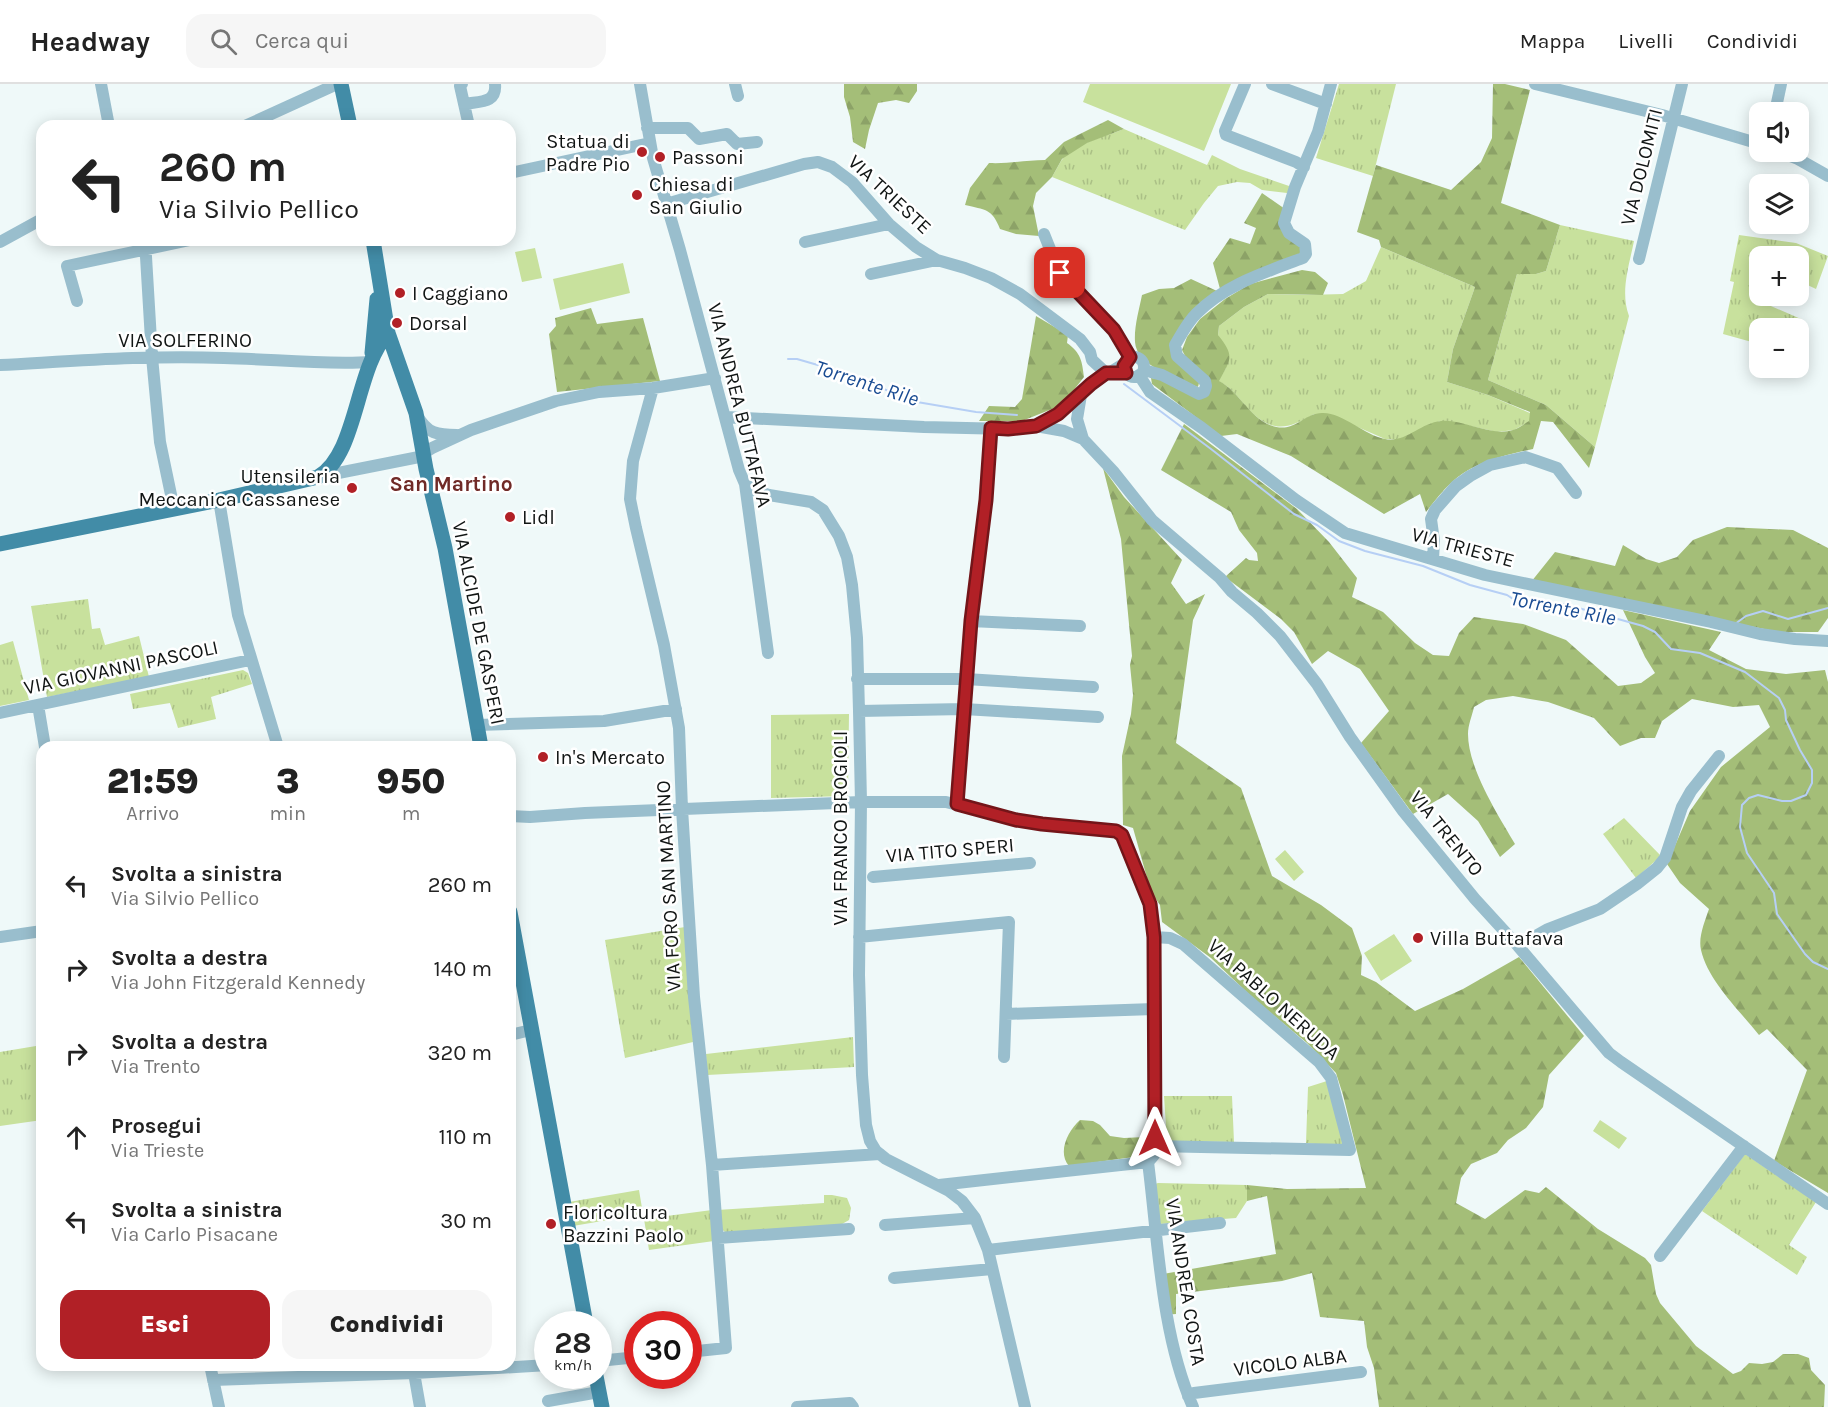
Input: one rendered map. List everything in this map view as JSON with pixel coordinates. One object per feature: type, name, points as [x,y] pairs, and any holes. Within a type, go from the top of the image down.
[{"type":"main road","points":[[339,84],[348,120]]},
{"type":"main road","points":[[0,544],[219,500],[318,477],[327,472],[339,454],[358,404],[370,362],[377,302],[378,270],[374,246]]},
{"type":"main road","name":"VIA ALCIDE DE GASPERI","points":[[378,270],[388,333],[416,413],[447,555],[480,741]]},
{"type":"main road","points":[[370,362],[388,333]]},
{"type":"main road","points":[[516,946],[583,1311]]},
{"type":"street","points":[[101,84],[108,120]]},
{"type":"street","points":[[258,120],[339,84]]},
{"type":"street","points":[[462,84],[460,86],[468,120]]},
{"type":"street","points":[[464,104],[494,97],[495,84]]},
{"type":"street","name":"VIA ANDREA BUTTAFAVA","points":[[640,84],[650,143],[666,204],[739,470],[745,484],[768,653]]},
{"type":"street","points":[[1245,84],[1225,130],[1226,135],[1304,167]]},
{"type":"street","points":[[1272,84],[1326,104]]},
{"type":"street","points":[[1044,234],[1060,273],[1114,330],[1132,377],[1142,373],[1162,375],[1199,394],[1204,392],[1206,386],[1204,381],[1177,356],[1175,345],[1194,316],[1211,300],[1247,280],[1303,258],[1306,254],[1305,244],[1289,233],[1284,223],[1318,132],[1331,84]]},
{"type":"street","points":[[1535,84],[1673,118],[1749,141]]},
{"type":"street","name":"VIA DOLOMITI","points":[[1639,259],[1682,84]]},
{"type":"street","points":[[1777,102],[1780,84]]},
{"type":"street","points":[[647,129],[688,128],[699,139],[727,134],[737,144],[757,142]]},
{"type":"street","points":[[516,172],[650,143]]},
{"type":"street","name":"VIA TRIESTE","points":[[666,204],[752,178],[818,162],[832,166],[852,182],[889,224],[915,247],[937,260],[991,278],[1020,294],[1080,339],[1090,352],[1092,360],[1106,373]]},
{"type":"street","points":[[1804,162],[1827,172]]},
{"type":"street","points":[[0,242],[36,222]]},
{"type":"street","points":[[804,242],[889,224]]},
{"type":"street","points":[[77,301],[68,266],[138,246]]},
{"type":"street","points":[[145,246],[160,442],[174,509]]},
{"type":"street","points":[[871,274],[937,260]]},
{"type":"street","name":"VIA TRIESTE","points":[[1127,364],[1137,356],[1142,360],[1142,373],[1150,392],[1202,428],[1296,500],[1345,533],[1485,575],[1760,634],[1828,641]]},
{"type":"street","name":"VIA SOLFERINO","points":[[0,365],[153,357],[370,362]]},
{"type":"street","points":[[1091,384],[1092,360]]},
{"type":"street","points":[[1106,373],[1127,364]]},
{"type":"street","name":"VIA TRENTO","points":[[1036,426],[1061,412],[1106,373]]},
{"type":"street","points":[[318,477],[422,448],[427,451],[461,435],[556,401],[599,392],[653,388],[715,378]]},
{"type":"street","name":"VIA FORO SAN MARTINO","points":[[653,388],[633,461],[630,499],[664,645],[679,728],[694,997],[712,1165],[726,1348],[702,1351]]},
{"type":"street","points":[[1061,412],[1064,431],[1079,426],[1081,395]]},
{"type":"street","name":"VIA TRENTO","points":[[1061,412],[1071,416],[1152,520],[1220,578],[1280,636],[1317,684],[1350,737],[1404,811],[1475,899],[1609,1053],[1828,1204]]},
{"type":"street","points":[[416,413],[426,429],[443,435]]},
{"type":"street","name":"VIA TRENTO","points":[[726,417],[924,427],[1008,429],[1036,426],[1064,431],[1079,426]]},
{"type":"street","points":[[957,804],[971,621],[986,500],[991,428]]},
{"type":"street","points":[[422,448],[428,437],[461,435]]},
{"type":"street","points":[[1433,558],[1434,541],[1431,519],[1435,510],[1456,486],[1490,465],[1525,457],[1557,468],[1576,493]]},
{"type":"street","name":"VIA FRANCO BROGIOLI","points":[[745,484],[769,495],[812,502],[824,510],[847,557],[857,638],[861,802],[866,877],[860,937],[862,1075],[866,1125],[870,1141],[880,1154]]},
{"type":"street","points":[[219,500],[238,615],[276,741]]},
{"type":"street","points":[[971,621],[1080,626]]},
{"type":"street","name":"VIA GIOVANNI PASCOLI","points":[[0,713],[250,660]]},
{"type":"street","points":[[857,679],[966,679],[1093,687]]},
{"type":"street","points":[[38,705],[44,741]]},
{"type":"street","points":[[477,725],[604,721],[676,709]]},
{"type":"street","points":[[859,711],[964,709],[1098,717]]},
{"type":"street","points":[[1518,946],[1548,929],[1600,909],[1657,868],[1665,858],[1682,807],[1691,791],[1719,756]]},
{"type":"street","points":[[516,816],[861,802],[946,802],[1016,820],[1116,831],[1122,835],[1150,904],[1154,937],[1154,1155],[1148,1162],[944,1188]]},
{"type":"street","points":[[516,822],[530,817]]},
{"type":"street","name":"VIA TITO SPERI","points":[[866,877],[1030,862]]},
{"type":"street","points":[[860,937],[1009,922],[1004,1057]]},
{"type":"street","points":[[0,938],[36,932]]},
{"type":"street","name":"VIA PABLO NERUDA","points":[[1154,937],[1170,938],[1183,944],[1319,1062],[1331,1078],[1350,1150],[1154,1146]]},
{"type":"street","points":[[1006,1014],[1154,1009]]},
{"type":"street","points":[[516,1034],[531,1030]]},
{"type":"street","points":[[1660,1256],[1744,1146]]},
{"type":"street","points":[[712,1165],[880,1154],[900,1167],[944,1188],[962,1201],[975,1218],[988,1250],[1025,1407]]},
{"type":"street","name":"VIA ANDREA COSTA","points":[[1148,1162],[1160,1269],[1173,1342],[1190,1401]]},
{"type":"street","points":[[885,1225],[975,1218]]},
{"type":"street","points":[[988,1250],[1220,1223]]},
{"type":"street","points":[[718,1238],[849,1229]]},
{"type":"street","points":[[894,1278],[992,1269]]},
{"type":"street","points":[[516,1367],[534,1366]]},
{"type":"street","points":[[211,1371],[219,1407]]},
{"type":"street","points":[[213,1380],[377,1371]]},
{"type":"street","points":[[414,1371],[420,1407]]},
{"type":"street","name":"VICOLO ALBA","points":[[1190,1401],[1194,1393],[1361,1372]]},
{"type":"street","points":[[548,1401],[600,1400]]},
{"type":"street","points":[[797,1407],[850,1403],[853,1407]]},
{"type":"green space","points":[[844,84],[917,84],[917,91],[909,103],[896,100],[878,103],[865,149],[853,142],[850,117],[844,97]]},
{"type":"green space","points":[[1090,84],[1231,84],[1204,151],[1083,102]]},
{"type":"green space","points":[[1339,84],[1396,84],[1373,176],[1316,158]]},
{"type":"green space","points":[[1493,84],[1505,84],[1530,90],[1501,203],[1560,225],[1546,271],[1536,274],[1517,274],[1488,380],[1546,405],[1595,447],[1589,468],[1553,422],[1541,421],[1533,449],[1501,457],[1469,470],[1448,486],[1426,512],[1420,494],[1384,514],[1291,456],[1237,434],[1221,436],[1152,384],[1151,378],[1158,379],[1205,395],[1182,350],[1187,337],[1200,319],[1225,299],[1250,284],[1302,270],[1315,272],[1328,283],[1323,295],[1268,294],[1244,307],[1219,326],[1218,335],[1227,348],[1229,358],[1219,381],[1226,385],[1262,421],[1278,427],[1286,427],[1315,414],[1330,414],[1377,437],[1393,439],[1441,421],[1504,432],[1529,421],[1530,412],[1447,382],[1453,349],[1475,287],[1381,247],[1379,240],[1357,232],[1376,165],[1451,190],[1481,162],[1492,138]]},
{"type":"green space","points":[[1108,120],[1124,129],[1087,143],[1062,159],[1052,177],[1036,193],[1033,206],[1039,236],[1016,234],[1000,229],[991,213],[965,205],[970,188],[989,163],[1045,160],[1064,142]]},
{"type":"green space","points":[[1124,129],[1207,165],[1212,155],[1240,169],[1292,187],[1287,193],[1262,190],[1250,183],[1237,182],[1218,186],[1185,230],[1052,177],[1061,161],[1074,150],[1090,141]]},
{"type":"green space","points":[[1262,193],[1285,209],[1282,223],[1303,246],[1304,253],[1220,289],[1213,263],[1230,238],[1250,244],[1256,228],[1244,223]]},
{"type":"green space","points":[[1560,225],[1634,241],[1625,288],[1629,316],[1595,447],[1546,405],[1488,380],[1517,274],[1536,274],[1546,271]]},
{"type":"green space","points":[[1739,235],[1803,246],[1749,246],[1749,306],[1771,306],[1799,318],[1749,318],[1749,341],[1723,334],[1734,282],[1730,281]]},
{"type":"green space","points":[[1381,247],[1475,287],[1453,349],[1447,382],[1488,395],[1530,413],[1530,421],[1514,430],[1497,432],[1440,421],[1400,439],[1385,439],[1353,425],[1314,414],[1293,424],[1276,426],[1260,419],[1232,390],[1218,381],[1226,368],[1218,335],[1219,326],[1244,307],[1268,294],[1343,294],[1366,281]]},
{"type":"green space","points":[[535,248],[542,278],[522,282],[515,252]]},
{"type":"green space","points":[[1809,248],[1828,256],[1816,289],[1809,286]]},
{"type":"green space","points":[[623,263],[630,293],[560,310],[553,279]]},
{"type":"green space","points":[[1191,279],[1217,291],[1171,347],[1199,383],[1198,387],[1150,365],[1137,350],[1135,342],[1142,295],[1159,289],[1174,288]]},
{"type":"green space","points":[[591,308],[597,324],[643,318],[660,381],[557,392],[549,334],[556,326],[555,318]]},
{"type":"green space","points":[[1036,316],[1068,335],[1067,343],[1080,358],[1084,377],[1062,405],[1022,421],[979,421],[989,406],[1015,407],[1022,399]]},
{"type":"green space","points":[[1184,424],[1297,509],[1329,542],[1357,578],[1352,597],[1383,612],[1415,643],[1433,655],[1449,656],[1459,633],[1474,617],[1523,624],[1566,640],[1618,686],[1641,683],[1655,673],[1623,610],[1721,632],[1709,650],[1746,669],[1786,674],[1825,670],[1828,682],[1828,1193],[1774,1161],[1807,1070],[1767,1029],[1759,1035],[1717,984],[1705,962],[1700,945],[1702,929],[1709,909],[1680,883],[1667,864],[1690,811],[1721,767],[1770,727],[1759,705],[1733,707],[1692,699],[1662,721],[1655,738],[1641,738],[1620,746],[1594,718],[1548,702],[1513,696],[1486,700],[1474,707],[1468,734],[1473,761],[1485,791],[1515,844],[1500,857],[1478,821],[1448,794],[1413,814],[1361,743],[1389,711],[1360,669],[1328,651],[1312,664],[1294,632],[1281,619],[1225,577],[1246,558],[1258,561],[1257,553],[1239,530],[1231,512],[1161,470]]},
{"type":"green space","points":[[1103,468],[1124,497],[1182,560],[1171,583],[1186,604],[1205,594],[1193,620],[1176,743],[1241,788],[1272,876],[1321,905],[1352,928],[1362,956],[1361,975],[1376,982],[1415,1011],[1463,989],[1519,957],[1584,1036],[1549,1075],[1543,1107],[1526,1128],[1508,1140],[1497,1153],[1471,1164],[1461,1178],[1456,1203],[1485,1219],[1525,1190],[1539,1193],[1546,1187],[1598,1229],[1645,1258],[1651,1265],[1656,1294],[1660,1303],[1696,1346],[1733,1374],[1741,1371],[1749,1363],[1773,1362],[1783,1354],[1798,1354],[1809,1358],[1811,1370],[1825,1385],[1824,1407],[1379,1407],[1364,1321],[1320,1317],[1312,1273],[1282,1281],[1176,1294],[1176,1314],[1163,1315],[1163,1274],[1276,1254],[1267,1196],[1247,1201],[1247,1185],[1287,1189],[1366,1188],[1336,1073],[1307,1043],[1255,1000],[1211,958],[1162,922],[1160,905],[1151,892],[1133,828],[1123,825],[1122,756],[1133,695],[1130,665],[1132,656],[1121,539]]},
{"type":"green space","points":[[1727,527],[1793,530],[1828,548],[1828,618],[1818,632],[1779,632],[1531,582],[1555,552],[1615,566],[1623,545],[1646,559],[1659,563],[1677,557],[1693,540]]},
{"type":"green space","points":[[88,599],[92,629],[100,628],[105,645],[139,636],[149,677],[47,697],[31,606]]},
{"type":"green space","points":[[13,641],[29,700],[0,706],[0,645]]},
{"type":"green space","points":[[243,670],[248,673],[252,684],[211,697],[216,719],[178,728],[170,703],[133,709],[130,694]]},
{"type":"green space","points":[[849,714],[848,796],[771,798],[771,715]]},
{"type":"green space","points":[[1624,818],[1661,856],[1636,878],[1603,834]]},
{"type":"green space","points":[[1285,850],[1304,872],[1294,881],[1275,859]]},
{"type":"green space","points":[[685,927],[693,1042],[625,1058],[605,940]]},
{"type":"green space","points":[[1394,934],[1412,961],[1381,981],[1364,953]]},
{"type":"green space","points":[[853,1037],[854,1067],[707,1075],[706,1054]]},
{"type":"green space","points":[[36,1046],[36,1121],[0,1126],[0,1052]]},
{"type":"green space","points":[[1327,1081],[1344,1147],[1306,1143],[1308,1087]]},
{"type":"green space","points":[[1164,1096],[1232,1096],[1234,1142],[1167,1141]]},
{"type":"green space","points":[[1080,1120],[1093,1121],[1110,1136],[1145,1137],[1147,1147],[1141,1156],[1069,1166],[1064,1148],[1068,1136]]},
{"type":"green space","points":[[1600,1120],[1627,1138],[1619,1149],[1593,1131]]},
{"type":"green space","points":[[1745,1154],[1816,1202],[1789,1245],[1807,1257],[1797,1275],[1702,1211]]},
{"type":"green space","points":[[1158,1183],[1247,1185],[1247,1201],[1236,1218],[1160,1224],[1152,1185]]},
{"type":"green space","points":[[639,1190],[643,1214],[573,1226],[569,1202]]},
{"type":"green space","points":[[824,1195],[847,1198],[851,1208],[849,1220],[837,1227],[727,1234],[721,1228],[717,1210],[824,1203]]},
{"type":"green space","points":[[712,1210],[714,1241],[649,1250],[644,1219]]},
{"type":"waterway","name":"Torrente Rile","points":[[788,359],[797,359],[835,370],[917,402],[976,412],[1017,415]]},
{"type":"waterway","name":"Torrente Rile","points":[[1124,384],[1294,514],[1317,525],[1339,541],[1365,551],[1423,566],[1470,585],[1507,595],[1519,603],[1564,604],[1643,626],[1655,632],[1671,649],[1700,653],[1745,672],[1779,698],[1785,710],[1786,720],[1812,770],[1812,783],[1806,795],[1791,801],[1758,795],[1749,798],[1742,805],[1740,827],[1747,853],[1774,893],[1777,914],[1805,954],[1813,962],[1828,969]]},
{"type":"waterway","points":[[1735,624],[1746,616],[1763,611],[1788,619],[1828,608]]},
{"type":"place","name":"Statua di Padre Pio","points":[[642,152]]},
{"type":"place","name":"Passoni","points":[[660,157]]},
{"type":"place","name":"Chiesa di San Giulio","points":[[637,195]]},
{"type":"place","name":"I Caggiano","points":[[400,293]]},
{"type":"place","name":"Dorsal","points":[[397,323]]},
{"type":"place","name":"Utensileria Meccanica Cassanese","points":[[352,488]]},
{"type":"place","name":"Lidl","points":[[510,517]]},
{"type":"place","name":"In's Mercato","points":[[543,757]]},
{"type":"place","name":"Villa Buttafava","points":[[1418,938]]},
{"type":"place","name":"Floricoltura Bazzini Paolo","points":[[551,1224]]},
{"type":"district","name":"San Martino","points":[[451,484]]},
{"type":"route","points":[[1060,273],[1114,330],[1130,357],[1124,366],[1126,373],[1106,373],[1058,414],[1036,426],[991,428],[986,500],[971,621],[957,804],[1016,820],[1116,831],[1122,835],[1150,904],[1154,937],[1155,1138]]}]
